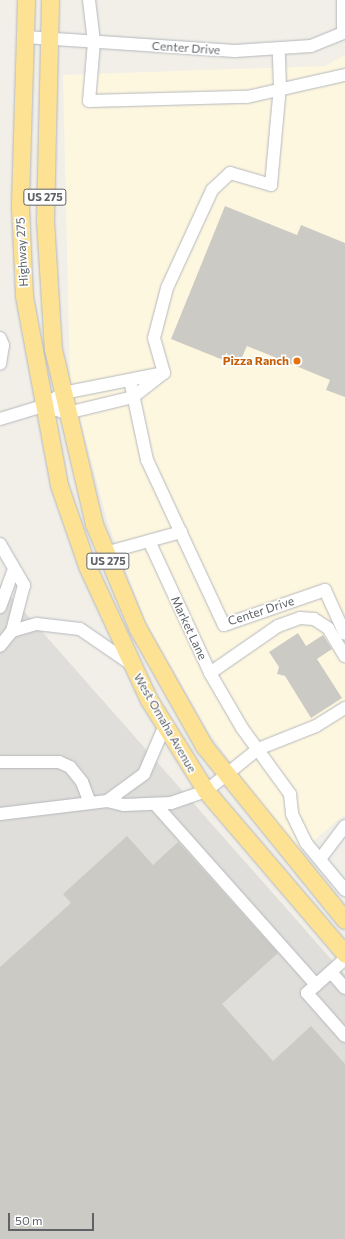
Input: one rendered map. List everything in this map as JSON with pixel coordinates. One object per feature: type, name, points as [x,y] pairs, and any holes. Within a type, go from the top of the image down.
[{"type":"highway","name":"Highway 275","points":[[26,0],[20,207],[24,296],[43,406]]},
{"type":"highway","name":"Highway 275","points":[[50,0],[44,220],[53,349],[63,393]]},
{"type":"highway","name":"West Omaha Avenue","points":[[63,393],[79,474],[105,553],[159,669],[200,740],[226,776],[345,920]]},
{"type":"highway","name":"West Omaha Avenue","points":[[43,406],[59,485],[87,566],[131,664],[165,725],[206,791],[345,954]]},
{"type":"street","points":[[89,0],[94,42],[90,101],[247,97],[280,87],[345,75]]},
{"type":"street","points":[[343,0],[344,32]]},
{"type":"street","name":"Center Drive","points":[[25,37],[235,51],[311,46],[344,32]]},
{"type":"street","points":[[164,373],[154,338],[165,294],[212,190],[230,172],[271,185],[280,87],[279,49]]},
{"type":"street","points":[[0,338],[3,344],[0,364]]},
{"type":"street","points":[[43,406],[67,413],[133,397],[164,373]]},
{"type":"street","points":[[0,420],[43,406],[63,393],[164,373]]},
{"type":"street","points":[[105,553],[150,543],[181,532],[147,460],[130,380]]},
{"type":"street","name":"Center Drive","points":[[181,532],[224,625],[325,590],[345,634]]},
{"type":"street","name":"Market Lane","points":[[150,543],[210,673],[258,749],[290,794],[298,830],[345,890]]},
{"type":"street","points":[[0,544],[24,584],[12,631],[0,646]]},
{"type":"street","points":[[0,607],[14,569]]},
{"type":"street","points":[[210,673],[278,626],[300,618],[314,619],[328,628],[345,656]]},
{"type":"street","points":[[12,631],[37,624],[80,629],[131,664]]},
{"type":"street","points":[[0,814],[107,801],[124,805],[171,803],[206,791],[258,749],[316,726],[345,708]]},
{"type":"street","points":[[107,801],[144,774],[165,725]]},
{"type":"street","points":[[0,762],[59,762],[70,767],[82,782],[90,803]]},
{"type":"street","points":[[155,804],[316,985]]},
{"type":"street","points":[[320,859],[345,826]]},
{"type":"street","points":[[345,959],[307,993],[345,1036]]},
{"type":"street","points":[[331,972],[345,988]]},
{"type":"shaded area","points":[[345,55],[345,814],[298,854],[209,732],[146,623],[108,523],[70,382],[63,75],[325,66]]},
{"type":"shaded area","points":[[0,584],[345,975],[345,1239],[0,1239]]},
{"type":"building","points":[[225,206],[297,235],[301,225],[345,243],[345,397],[326,390],[330,380],[247,346],[238,366],[171,339]]},
{"type":"building","points":[[298,633],[306,646],[323,635],[332,649],[317,659],[342,698],[311,718],[285,676],[277,674],[279,667],[269,652]]},
{"type":"building","points":[[127,836],[153,865],[178,842],[278,953],[222,1004],[273,1061],[311,1026],[345,1064],[345,1239],[0,1239],[0,967],[71,903],[63,894]]},
{"type":"place","name":"Pizza Ranch","points":[[297,361]]}]
